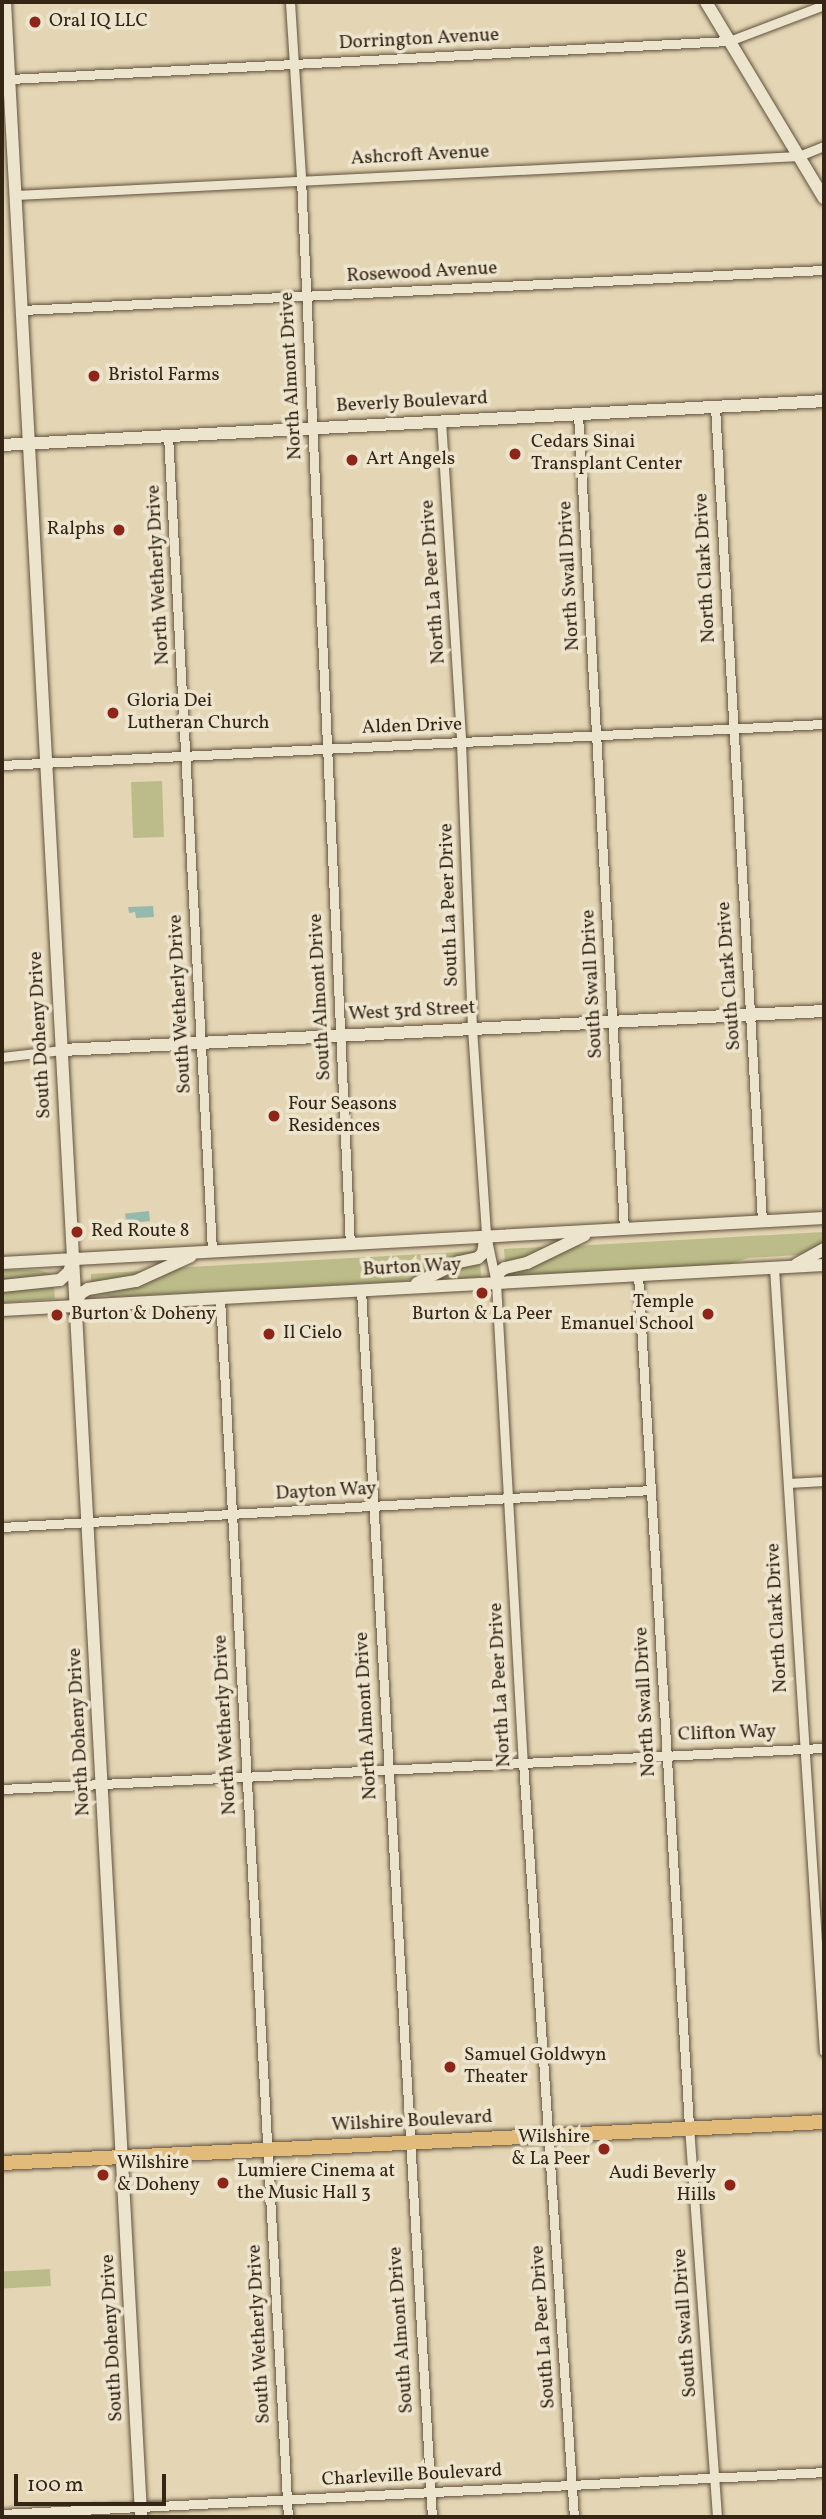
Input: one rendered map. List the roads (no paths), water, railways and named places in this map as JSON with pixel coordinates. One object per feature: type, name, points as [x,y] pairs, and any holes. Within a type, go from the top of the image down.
[{"type":"main road","points":[[5,2],[46,762]]},
{"type":"main road","points":[[706,2],[824,198]]},
{"type":"main road","name":"Beverly Boulevard","points":[[2,445],[824,401]]},
{"type":"main road","name":"South Doheny Drive","points":[[46,762],[75,1306]]},
{"type":"main road","name":"West 3rd Street","points":[[61,1050],[824,1011]]},
{"type":"main road","name":"Burton Way","points":[[2,1263],[824,1218]]},
{"type":"main road","points":[[495,1283],[499,1272],[505,1268],[527,1263],[563,1243],[599,1230]]},
{"type":"main road","points":[[403,1288],[428,1280],[459,1262],[478,1258],[483,1253],[486,1235]]},
{"type":"main road","points":[[794,1266],[824,1248]]},
{"type":"main road","points":[[75,1306],[80,1294],[88,1289],[136,1281],[207,1252]]},
{"type":"main road","points":[[2,1286],[60,1280],[69,1272],[73,1258]]},
{"type":"main road","name":"Burton Way","points":[[2,1310],[824,1265]]},
{"type":"main road","name":"North Doheny Drive","points":[[75,1306],[123,2157]]},
{"type":"main road","name":"Wilshire Boulevard","points":[[2,2163],[689,2126],[824,2122]]},
{"type":"main road","name":"South Doheny Drive","points":[[123,2157],[141,2512]]},
{"type":"street","name":"North Almont Drive","points":[[290,2],[301,179],[327,748]]},
{"type":"street","name":"Dorrington Avenue","points":[[9,79],[729,41],[824,5]]},
{"type":"street","name":"Ashcroft Avenue","points":[[16,195],[799,156],[824,146]]},
{"type":"street","name":"Rosewood Avenue","points":[[22,310],[824,271]]},
{"type":"street","name":"North Clark Drive","points":[[715,406],[732,729]]},
{"type":"street","name":"North Swall Drive","points":[[579,414],[597,737]]},
{"type":"street","name":"North La Peer Drive","points":[[441,421],[461,742]]},
{"type":"street","name":"North Wetherly Drive","points":[[168,435],[187,755]]},
{"type":"street","name":"Alden Drive","points":[[2,765],[824,724]]},
{"type":"street","name":"South Clark Drive","points":[[732,729],[762,1222]]},
{"type":"street","name":"South Swall Drive","points":[[597,737],[624,1229]]},
{"type":"street","name":"South La Peer Drive","points":[[461,742],[472,1028],[486,1235]]},
{"type":"street","name":"South Almont Drive","points":[[327,748],[350,1244]]},
{"type":"street","name":"South Wetherly Drive","points":[[187,755],[201,1042],[207,1252]]},
{"type":"street","name":"West 3rd Street","points":[[2,1057],[61,1050]]},
{"type":"street","name":"North La Peer Drive","points":[[486,1235],[495,1283],[548,2134]]},
{"type":"street","name":"North Clark Drive","points":[[774,1268],[824,2051]]},
{"type":"street","name":"North Swall Drive","points":[[638,1275],[689,2126]]},
{"type":"street","name":"North Almont Drive","points":[[361,1290],[408,2141]]},
{"type":"street","name":"North Wetherly Drive","points":[[220,1298],[267,2150]]},
{"type":"street","points":[[788,1483],[824,1481]]},
{"type":"street","name":"Dayton Way","points":[[2,1527],[651,1490]]},
{"type":"street","name":"Clifton Way","points":[[2,1789],[824,1748]]},
{"type":"street","name":"South Swall Drive","points":[[689,2126],[717,2517]]},
{"type":"street","name":"South La Peer Drive","points":[[548,2134],[574,2517]]},
{"type":"street","name":"South Almont Drive","points":[[408,2141],[432,2517]]},
{"type":"street","name":"South Wetherly Drive","points":[[267,2150],[288,2517]]},
{"type":"street","name":"Charleville Boulevard","points":[[2,2514],[141,2512],[287,2499],[824,2472]]},
{"type":"water","points":[[153,906],[154,917],[136,918],[135,912],[129,913],[128,907]]},
{"type":"water","points":[[149,1211],[150,1221],[126,1223],[125,1214]]},
{"type":"place","name":"Oral IQ LLC","points":[[35,22]]},
{"type":"place","name":"Bristol Farms","points":[[94,376]]},
{"type":"place","name":"Cedars Sinai Transplant Center","points":[[515,454]]},
{"type":"place","name":"Art Angels","points":[[352,460]]},
{"type":"place","name":"Ralphs","points":[[119,530]]},
{"type":"place","name":"Gloria Dei Lutheran Church","points":[[113,713]]},
{"type":"place","name":"Four Seasons Residences","points":[[274,1116]]},
{"type":"place","name":"Red Route 8","points":[[77,1232]]},
{"type":"place","name":"Burton & La Peer","points":[[482,1293]]},
{"type":"place","name":"Temple Emanuel School","points":[[708,1314]]},
{"type":"place","name":"Burton & Doheny","points":[[57,1315]]},
{"type":"place","name":"Il Cielo","points":[[269,1334]]},
{"type":"place","name":"Samuel Goldwyn Theater","points":[[450,2067]]},
{"type":"place","name":"Wilshire & La Peer","points":[[604,2149]]},
{"type":"place","name":"Wilshire & Doheny","points":[[103,2175]]},
{"type":"place","name":"Lumiere Cinema at the Music Hall 3","points":[[223,2183]]},
{"type":"place","name":"Audi Beverly Hills","points":[[730,2185]]}]
